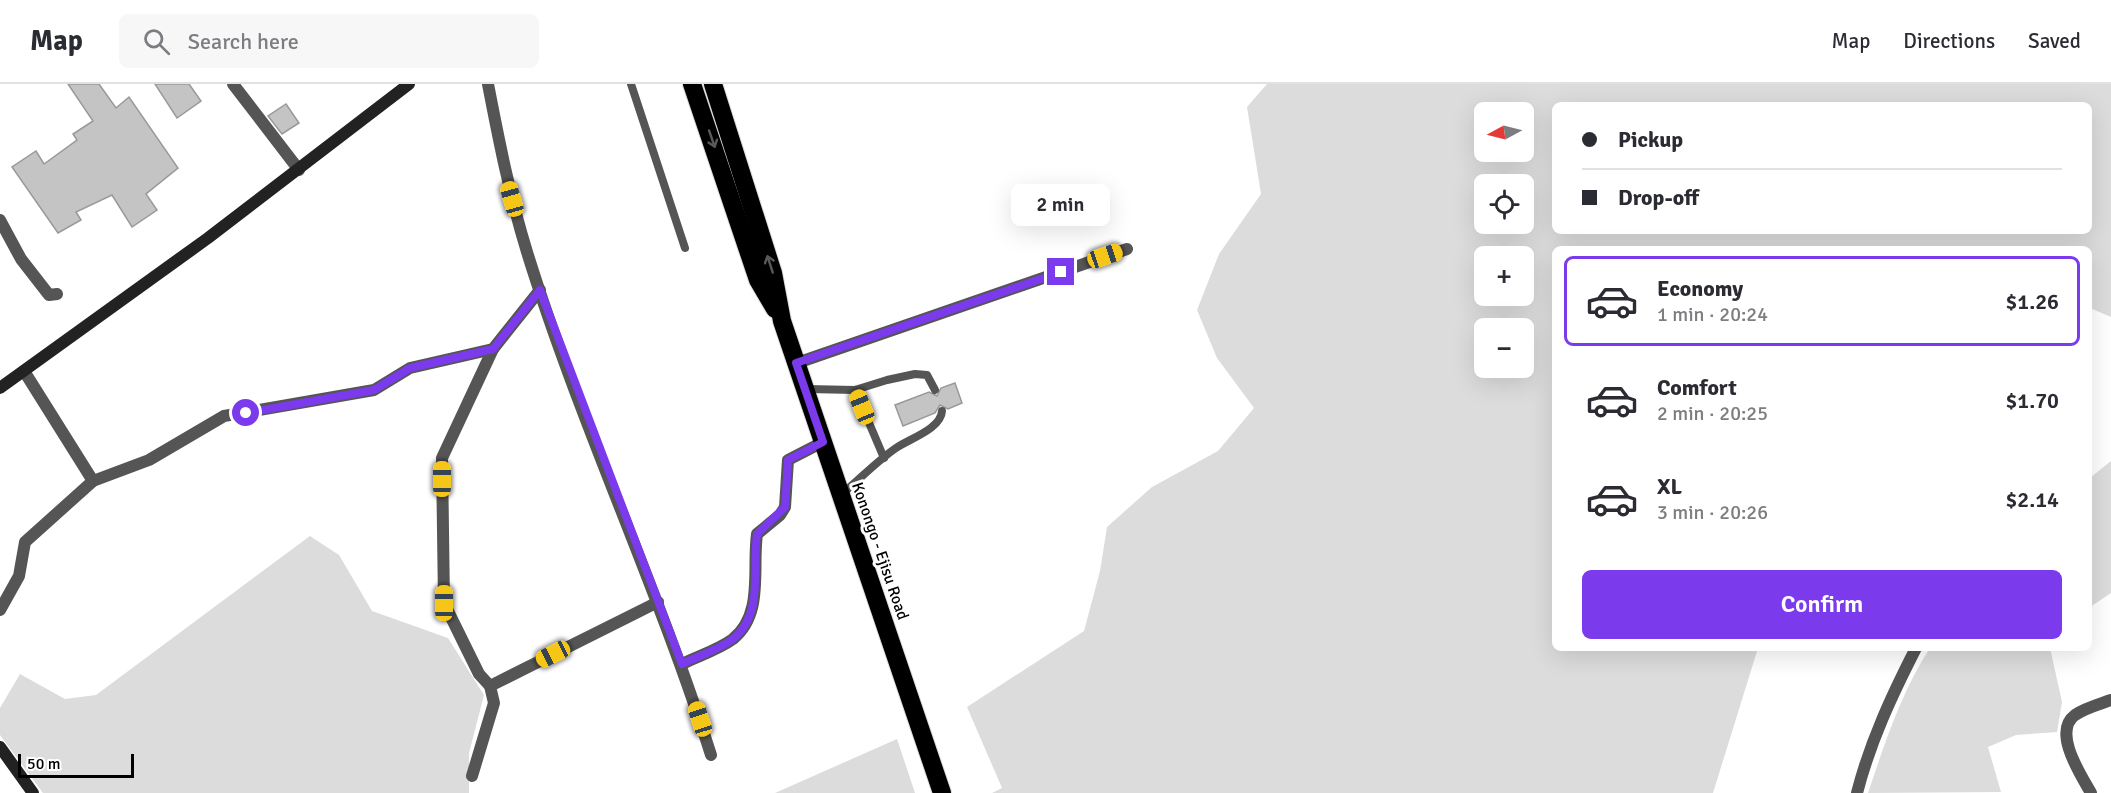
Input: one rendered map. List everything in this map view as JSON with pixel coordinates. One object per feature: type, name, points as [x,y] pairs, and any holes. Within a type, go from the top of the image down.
[{"type":"highway","name":"Konongo - Ejisu Road","points":[[693,84],[758,280],[782,321]]},
{"type":"highway","name":"Konongo - Ejisu Road","points":[[713,84],[773,273],[782,321],[942,793]]},
{"type":"street","points":[[233,84],[299,170]]},
{"type":"street","points":[[0,388],[299,170],[409,84]]},
{"type":"street","points":[[488,84],[507,181],[540,290],[682,664],[711,755]]},
{"type":"street","points":[[0,220],[21,259],[49,295],[57,294]]},
{"type":"street","points":[[796,363],[1127,249]]},
{"type":"street","points":[[472,776],[494,704],[490,686],[479,674],[444,603],[442,458],[493,349],[540,290]]},
{"type":"street","points":[[0,610],[19,576],[25,542],[93,481],[149,460],[224,416],[374,390],[410,368],[493,349]]},
{"type":"street","points":[[24,371],[93,481]]},
{"type":"street","points":[[682,664],[724,644],[745,626],[753,612],[757,534],[785,507],[788,460],[823,442]]},
{"type":"street","points":[[490,686],[658,602]]},
{"type":"street","points":[[1857,793],[1865,763],[1891,696],[1914,651]]},
{"type":"street","points":[[2091,793],[2071,755],[2067,741],[2068,724],[2075,715],[2111,700]]},
{"type":"street","points":[[0,747],[33,793]]},
{"type":"lane","points":[[631,84],[685,248]]},
{"type":"lane","points":[[805,389],[855,390],[915,374],[927,375],[935,390]]},
{"type":"lane","points":[[855,390],[884,458]]},
{"type":"lane","points":[[841,495],[884,458],[934,426],[942,416],[942,411]]},
{"type":"shaded area","points":[[1267,84],[2111,84],[2111,317],[2092,309],[2092,246],[1552,246],[1552,651],[1757,651],[1713,793],[992,793],[1002,788],[967,707],[1084,631],[1100,571],[1107,527],[1152,487],[1218,451],[1254,408],[1217,358],[1197,310],[1219,254],[1261,194],[1247,107]]},
{"type":"shaded area","points":[[2111,461],[2111,593],[2092,606],[2092,476]]},
{"type":"shaded area","points":[[310,536],[339,555],[372,611],[448,638],[484,695],[469,753],[469,793],[43,793],[0,735],[0,708],[20,674],[65,699],[96,695]]},
{"type":"shaded area","points":[[1928,651],[2051,651],[2062,702],[2057,732],[2016,735],[1988,747],[2001,792],[1868,793],[1902,700]]},
{"type":"shaded area","points":[[897,739],[915,793],[775,793]]},
{"type":"building","points":[[68,84],[99,84],[116,108],[129,97],[178,168],[146,194],[157,210],[132,227],[112,195],[76,212],[81,220],[58,233],[12,167],[36,151],[44,164],[77,140],[73,134],[93,121]]},
{"type":"building","points":[[155,84],[189,84],[201,101],[177,118]]},
{"type":"building","points":[[286,104],[299,123],[282,134],[268,116]]},
{"type":"building","points":[[955,383],[962,403],[948,409],[940,405],[935,413],[903,426],[895,405],[929,392],[937,396],[941,388]]},
{"type":"route","points":[[246,413],[374,390],[410,368],[493,349],[540,290],[576,391],[682,664],[734,638],[745,626],[753,612],[757,534],[761,528],[780,515],[785,507],[788,497],[786,465],[788,460],[823,442],[796,363],[1061,272]]}]
